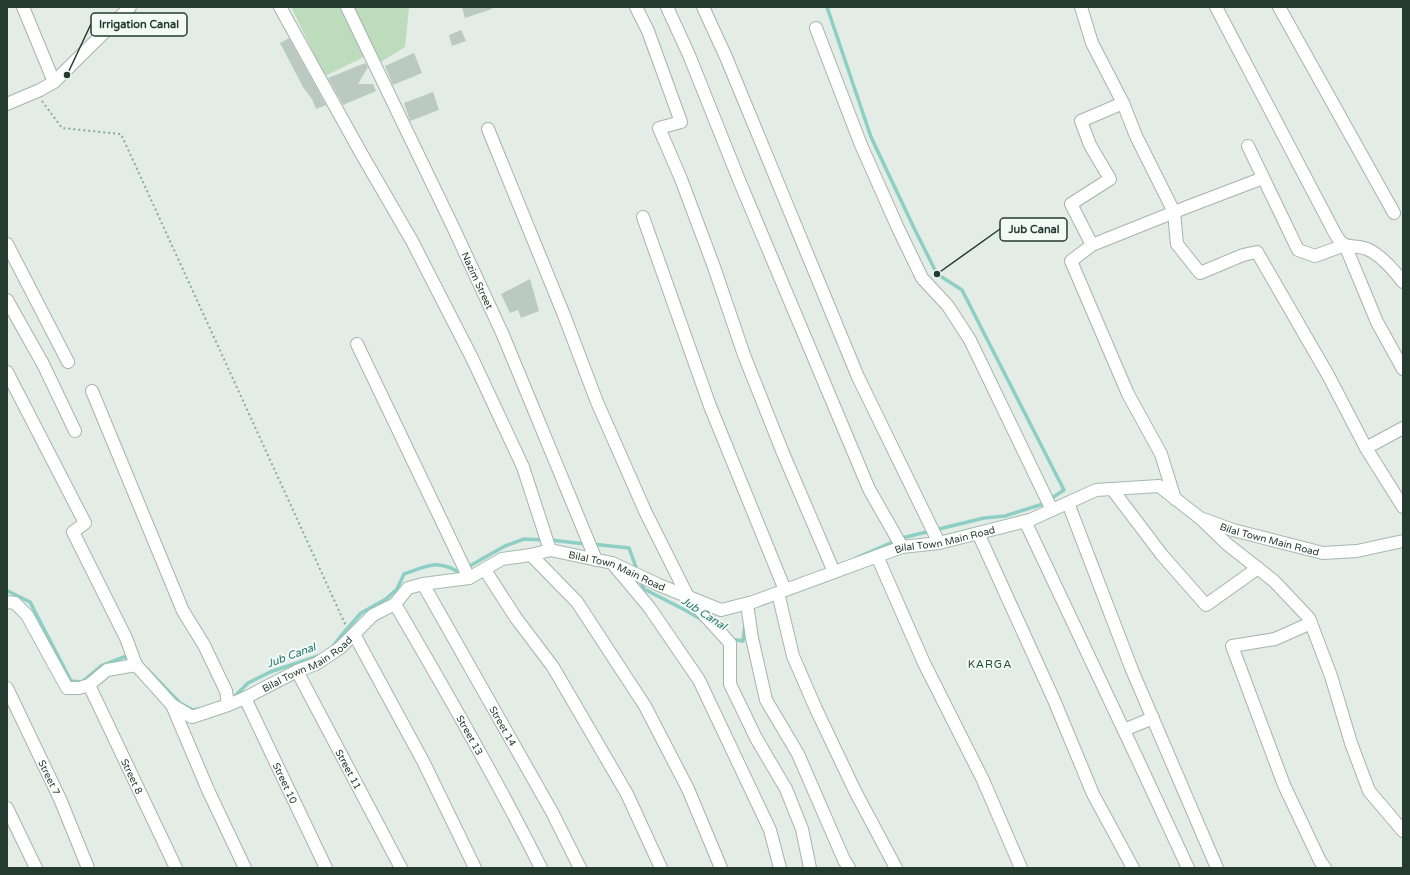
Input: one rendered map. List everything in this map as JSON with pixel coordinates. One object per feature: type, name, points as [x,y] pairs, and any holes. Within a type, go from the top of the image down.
[{"type":"street","points":[[23,7],[54,82]]},
{"type":"street","points":[[7,104],[54,82],[130,7]]},
{"type":"street","points":[[280,7],[412,241],[472,358],[523,467],[550,550]]},
{"type":"street","name":"Nazim Street","points":[[347,7],[454,229],[503,335],[596,560]]},
{"type":"street","points":[[636,7],[648,31],[681,122],[659,128],[681,179],[714,267],[744,355],[783,453],[834,572]]},
{"type":"street","points":[[667,7],[689,56],[739,180],[869,489],[902,547]]},
{"type":"street","points":[[703,7],[729,64],[858,377],[939,543]]},
{"type":"street","points":[[1081,7],[1092,43],[1123,103],[1136,136],[1174,212],[1177,244],[1200,273],[1243,255],[1257,252],[1295,321],[1328,375],[1366,448],[1403,507]]},
{"type":"street","points":[[1216,7],[1329,222],[1340,240],[1345,245],[1377,322],[1403,369]]},
{"type":"street","points":[[1278,7],[1394,213]]},
{"type":"street","points":[[816,28],[861,145],[922,278],[948,306],[970,340],[1052,510]]},
{"type":"street","points":[[1092,245],[1071,204],[1110,180],[1090,145],[1081,121],[1123,103]]},
{"type":"street","points":[[488,129],[564,315],[597,402],[646,511],[688,597],[730,643],[730,684],[756,738],[786,789],[802,829],[810,868]]},
{"type":"street","points":[[1248,146],[1298,250],[1315,256],[1345,245],[1366,249],[1398,268],[1403,282]]},
{"type":"street","points":[[1175,499],[1162,454],[1128,394],[1071,261],[1092,245],[1263,178]]},
{"type":"street","points":[[643,217],[710,406],[782,592],[792,656],[855,791],[896,868]]},
{"type":"street","points":[[7,244],[68,362]]},
{"type":"street","points":[[7,300],[42,364],[75,431]]},
{"type":"street","points":[[357,344],[469,578]]},
{"type":"street","points":[[7,372],[85,524],[73,532],[126,638],[136,665],[107,670],[89,685],[79,688],[67,688],[27,615],[15,603],[7,602]]},
{"type":"street","points":[[92,391],[183,611],[204,645],[226,691],[228,705]]},
{"type":"street","points":[[1366,448],[1403,428]]},
{"type":"street","name":"Bilal Town Main Road","points":[[136,665],[172,705],[192,717],[245,698],[297,671],[316,664],[340,648],[372,615],[395,604],[408,588],[423,584],[469,578],[502,559],[550,550],[612,563],[659,585],[721,610],[747,604],[782,592],[902,547],[939,543],[1025,521],[1096,490],[1159,486],[1200,518],[1233,530],[1323,553],[1357,551],[1403,541]]},
{"type":"street","points":[[1112,489],[1162,555],[1206,605],[1258,568]]},
{"type":"street","points":[[1068,503],[1132,670],[1217,868]]},
{"type":"street","points":[[1200,518],[1227,544],[1274,581],[1309,618],[1331,676],[1351,743],[1369,791],[1403,831]]},
{"type":"street","points":[[1025,521],[1188,868]]},
{"type":"street","points":[[978,533],[1054,700],[1093,794],[1133,868]]},
{"type":"street","points":[[531,554],[577,602],[645,706],[688,789],[720,868]]},
{"type":"street","points":[[877,556],[924,663],[982,780],[1021,868]]},
{"type":"street","points":[[612,563],[649,607],[699,680],[770,830],[780,868]]},
{"type":"street","points":[[485,570],[516,618],[553,667],[627,794],[661,868]]},
{"type":"street","name":"Street 14","points":[[423,584],[552,812],[580,868]]},
{"type":"street","name":"Street 13","points":[[395,604],[521,828],[541,868]]},
{"type":"street","points":[[747,604],[752,638],[766,700],[798,754],[844,860],[849,868]]},
{"type":"street","points":[[1311,623],[1275,639],[1232,646],[1284,785],[1324,868]]},
{"type":"street","points":[[353,636],[423,761],[475,868]]},
{"type":"street","name":"Street 11","points":[[297,671],[401,868]]},
{"type":"street","name":"Street 8","points":[[89,685],[176,868]]},
{"type":"street","name":"Street 7","points":[[7,688],[60,799],[88,868]]},
{"type":"street","name":"Street 10","points":[[245,698],[326,868]]},
{"type":"street","points":[[172,705],[208,790],[245,868]]},
{"type":"street","points":[[1124,730],[1153,718]]},
{"type":"street","points":[[7,808],[36,868]]},
{"type":"path","points":[[35,92],[62,128],[121,134],[353,636]]},
{"type":"green space","points":[[291,7],[342,7],[366,56],[325,76]]},
{"type":"green space","points":[[352,7],[409,7],[405,47],[379,63]]},
{"type":"building","points":[[462,7],[492,7],[492,9],[465,18]]},
{"type":"building","points":[[461,30],[466,41],[452,46],[449,35]]},
{"type":"building","points":[[289,38],[326,105],[316,109],[312,99],[303,87],[280,43]]},
{"type":"building","points":[[414,53],[422,73],[393,85],[385,66]]},
{"type":"building","points":[[365,63],[368,67],[358,84],[373,84],[376,91],[343,105],[328,78]]},
{"type":"building","points":[[433,92],[439,110],[410,121],[404,103]]},
{"type":"building","points":[[530,279],[539,311],[521,318],[518,310],[510,313],[501,294]]},
{"type":"waterway","name":"Jub Canal","points":[[827,7],[871,137],[914,228],[937,274],[962,290],[1064,490],[1043,504],[1005,516],[984,518],[902,538],[856,558]]},
{"type":"waterway","name":"Jub Canal","points":[[331,649],[361,613],[386,599],[397,589],[404,574],[432,565],[444,566],[459,572],[505,546],[524,539],[544,540]]},
{"type":"waterway","name":"Jub Canal","points":[[550,540],[586,544]]},
{"type":"waterway","name":"Jub Canal","points":[[592,544],[629,548],[637,570]]},
{"type":"waterway","name":"Jub Canal","points":[[640,580],[644,589],[704,621]]},
{"type":"waterway","name":"Jub Canal","points":[[7,591],[30,602],[71,681],[82,682],[101,666],[124,657],[130,659]]},
{"type":"waterway","name":"Jub Canal","points":[[730,639],[743,641],[745,624]]},
{"type":"waterway","name":"Jub Canal","points":[[233,698],[248,683],[270,672],[321,655]]},
{"type":"waterway","name":"Jub Canal","points":[[147,669],[180,703],[193,710],[199,709]]},
{"type":"place","name":"Irrigation Canal","points":[[67,75]]},
{"type":"place","name":"Jub Canal","points":[[937,274]]},
{"type":"district","name":"KARGA","points":[[990,664]]}]
